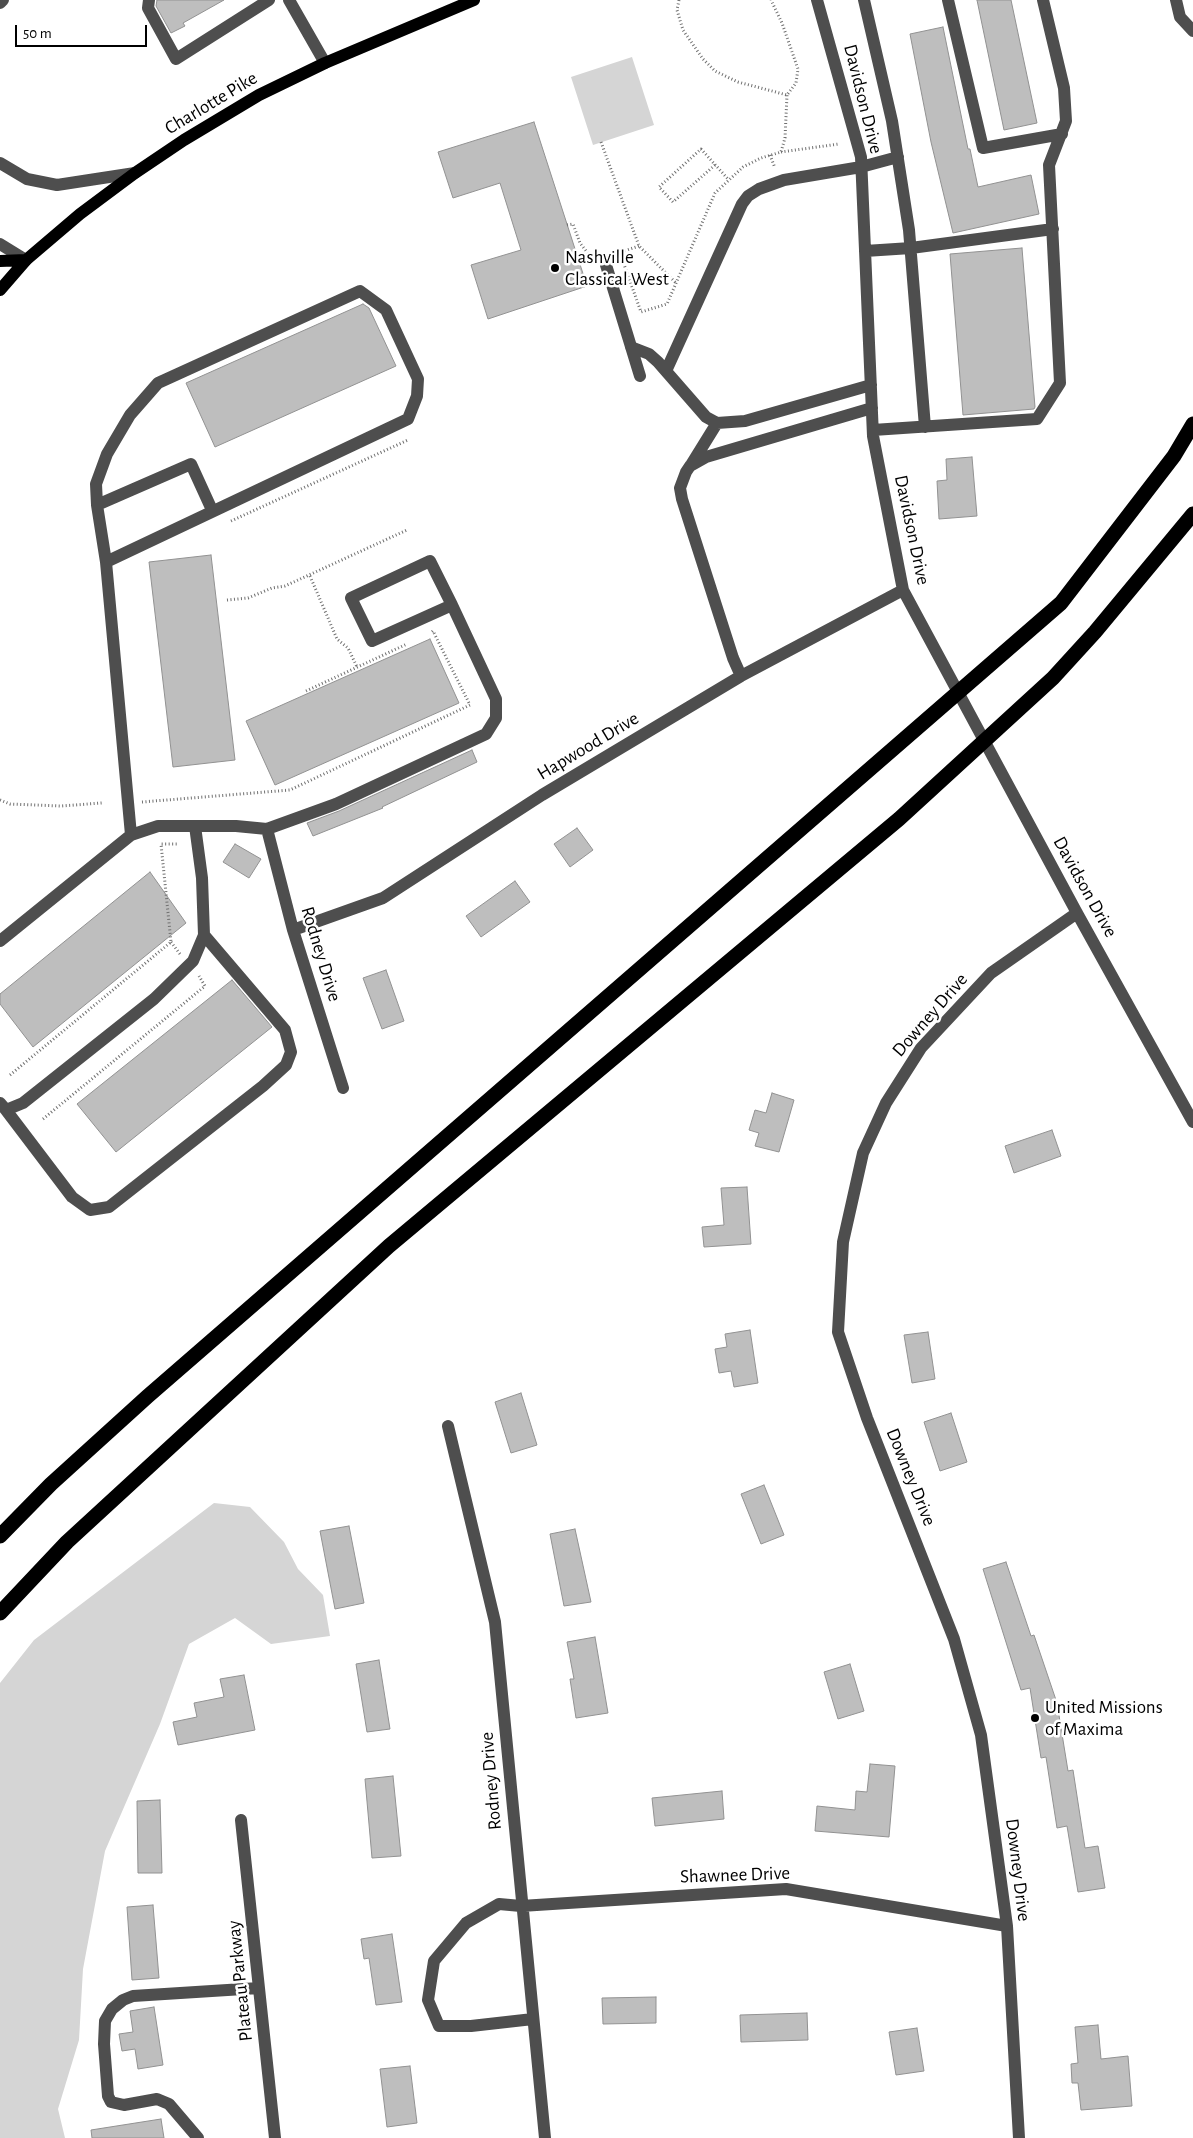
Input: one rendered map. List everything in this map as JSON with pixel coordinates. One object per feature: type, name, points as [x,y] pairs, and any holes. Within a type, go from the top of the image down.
[{"type":"highway","points":[[0,1536],[51,1484],[155,1390],[869,772],[1061,603],[1174,456],[1193,424]]},
{"type":"highway","points":[[0,1613],[67,1542],[389,1246],[899,819],[1053,678],[1193,514]]},
{"type":"main road","name":"Charlotte Pike","points":[[0,290],[26,260],[80,214],[135,173],[184,140],[259,95],[325,63],[474,0]]},
{"type":"main road","points":[[0,261],[26,260]]},
{"type":"street","points":[[0,4],[3,0]]},
{"type":"street","points":[[149,0],[148,8],[176,59],[269,0]]},
{"type":"street","points":[[289,0],[325,63]]},
{"type":"street","name":"Davidson Drive","points":[[817,0],[861,157],[873,430],[903,590],[1077,914],[1193,1122]]},
{"type":"street","points":[[864,0],[892,121],[898,157],[911,248],[925,427]]},
{"type":"street","points":[[948,0],[984,148],[1062,134]]},
{"type":"street","points":[[873,430],[1037,419],[1060,382],[1049,165],[1066,121],[1064,88],[1043,0]]},
{"type":"street","points":[[1176,0],[1180,17],[1193,31]]},
{"type":"street","points":[[666,371],[742,204],[748,196],[759,189],[784,180],[861,167],[898,157]]},
{"type":"street","points":[[0,163],[27,179],[57,186],[135,173]]},
{"type":"street","points":[[865,251],[911,248],[1052,229]]},
{"type":"street","points":[[0,244],[26,260]]},
{"type":"street","points":[[606,260],[640,376]]},
{"type":"street","points":[[106,562],[212,510],[408,419],[417,396],[418,379],[386,310],[360,291],[158,383],[130,415],[107,454],[96,484],[97,505],[106,562],[131,835]]},
{"type":"street","points":[[631,347],[649,354],[706,417],[717,423],[744,421],[871,385]]},
{"type":"street","points":[[690,466],[706,457],[872,408]]},
{"type":"street","points":[[717,423],[682,480],[682,499],[733,658],[741,676]]},
{"type":"street","points":[[97,505],[191,464],[212,510]]},
{"type":"street","points":[[0,941],[131,835],[158,826],[267,829],[336,804],[486,734],[496,718],[496,699],[452,606],[430,561],[351,598],[372,641],[452,606]]},
{"type":"street","name":"Hapwood Drive","points":[[293,930],[383,898],[542,795],[741,676],[903,590]]},
{"type":"street","points":[[195,826],[202,878],[204,935],[193,961],[154,999],[23,1103],[3,1107],[72,1197],[90,1210],[109,1207],[263,1086],[286,1065],[291,1052],[285,1030],[204,935]]},
{"type":"street","name":"Rodney Drive","points":[[267,829],[293,930],[343,1088]]},
{"type":"street","name":"Downey Drive","points":[[1020,2138],[1007,1926],[981,1734],[954,1639],[867,1418],[838,1332],[843,1242],[863,1153],[886,1103],[921,1048],[991,973],[1077,914]]},
{"type":"street","name":"Rodney Drive","points":[[448,1426],[495,1622],[521,1906],[545,2138]]},
{"type":"street","name":"Plateau Parkway","points":[[241,1820],[275,2138]]},
{"type":"street","name":"Shawnee Drive","points":[[533,2019],[472,2026],[439,2026],[428,2000],[434,1961],[466,1923],[499,1904],[521,1906],[786,1889],[1007,1926]]},
{"type":"street","points":[[198,2138],[169,2104],[157,2099],[124,2105],[111,2102],[105,2054],[105,2021],[112,2009],[123,2000],[133,1996],[259,1988]]},
{"type":"path","points":[[679,0],[677,10],[683,30],[703,59],[715,70],[738,82],[787,95]]},
{"type":"path","points":[[771,0],[785,30],[798,69],[796,83],[787,95],[785,138],[781,152]]},
{"type":"path","points":[[601,142],[639,246],[676,283]]},
{"type":"path","points":[[620,252],[641,312],[667,304],[713,197],[728,179],[749,164],[781,152],[839,144]]},
{"type":"path","points":[[715,165],[673,202],[659,187],[701,149],[728,179]]},
{"type":"path","points":[[567,225],[573,224],[580,243],[594,260],[606,260],[620,252],[639,246]]},
{"type":"path","points":[[230,522],[408,440]]},
{"type":"path","points":[[227,600],[248,598],[272,588],[285,586],[407,530]]},
{"type":"path","points":[[310,576],[338,639],[348,648],[357,667]]},
{"type":"path","points":[[134,802],[290,790],[470,705],[433,632],[424,636]]},
{"type":"path","points":[[306,691],[416,640]]},
{"type":"path","points":[[142,792],[143,802]]},
{"type":"path","points":[[0,800],[10,804],[61,806],[102,803]]},
{"type":"path","points":[[177,844],[161,844],[171,942],[182,957]]},
{"type":"path","points":[[10,1075],[171,942]]},
{"type":"path","points":[[43,1120],[205,986],[196,971]]},
{"type":"shaded area","points":[[632,57],[654,125],[593,145],[571,77]]},
{"type":"shaded area","points":[[214,1503],[250,1507],[284,1542],[298,1569],[323,1595],[330,1636],[271,1644],[235,1618],[189,1644],[160,1724],[105,1851],[83,1969],[79,2040],[58,2109],[65,2138],[0,2138],[0,1683],[34,1640]]},
{"type":"building","points":[[157,0],[224,0],[183,23],[185,26],[171,33],[156,6]]},
{"type":"building","points":[[977,0],[1011,0],[1037,123],[1004,130]]},
{"type":"building","points":[[943,27],[968,149],[970,149],[978,187],[1031,175],[1039,214],[953,233],[931,142],[910,34]]},
{"type":"building","points":[[534,122],[587,286],[488,319],[471,265],[521,250],[500,183],[453,198],[438,152]]},
{"type":"building","points":[[1022,248],[1035,407],[1034,409],[963,415],[950,254]]},
{"type":"building","points":[[363,304],[369,308],[396,366],[215,447],[186,383]]},
{"type":"building","points":[[972,457],[977,516],[939,519],[937,481],[947,480],[946,459]]},
{"type":"building","points":[[211,555],[235,760],[173,767],[149,562]]},
{"type":"building","points":[[430,639],[459,703],[275,785],[246,721]]},
{"type":"building","points":[[472,750],[477,762],[383,808],[313,836],[307,823],[339,811]]},
{"type":"building","points":[[577,828],[593,850],[570,867],[554,844]]},
{"type":"building","points":[[235,844],[261,859],[249,878],[223,862]]},
{"type":"building","points":[[150,872],[186,923],[33,1047],[0,1004],[0,994]]},
{"type":"building","points":[[515,881],[530,902],[481,937],[466,916]]},
{"type":"building","points":[[386,970],[404,1021],[382,1029],[363,978]]},
{"type":"building","points":[[232,980],[272,1027],[116,1152],[77,1104]]},
{"type":"building","points":[[772,1093],[794,1100],[779,1152],[755,1146],[759,1133],[749,1130],[755,1110],[766,1113]]},
{"type":"building","points":[[1052,1130],[1061,1156],[1014,1173],[1005,1146]]},
{"type":"building","points":[[747,1187],[751,1244],[704,1247],[702,1227],[724,1225],[721,1188]]},
{"type":"building","points":[[750,1330],[758,1383],[734,1387],[731,1371],[719,1373],[715,1349],[727,1347],[725,1334]]},
{"type":"building","points":[[928,1332],[935,1379],[912,1383],[904,1335]]},
{"type":"building","points":[[521,1393],[537,1445],[511,1453],[495,1402]]},
{"type":"building","points":[[951,1413],[967,1462],[940,1471],[924,1422]]},
{"type":"building","points":[[764,1485],[784,1535],[761,1544],[741,1494]]},
{"type":"building","points":[[349,1526],[364,1603],[335,1609],[320,1531]]},
{"type":"building","points":[[575,1529],[591,1602],[564,1606],[550,1534]]},
{"type":"building","points":[[1006,1562],[1031,1636],[1034,1635],[1057,1703],[1068,1771],[1073,1770],[1085,1848],[1098,1846],[1105,1888],[1078,1892],[1067,1826],[1057,1828],[1046,1757],[1041,1758],[1030,1688],[1021,1690],[983,1569]]},
{"type":"building","points":[[595,1637],[608,1713],[576,1718],[570,1679],[574,1679],[567,1642]]},
{"type":"building","points":[[379,1660],[390,1729],[367,1732],[356,1664]]},
{"type":"building","points":[[850,1664],[864,1711],[838,1719],[824,1672]]},
{"type":"building","points":[[244,1675],[255,1730],[178,1745],[173,1722],[197,1717],[194,1703],[224,1697],[220,1679]]},
{"type":"building","points":[[870,1764],[895,1766],[889,1837],[815,1831],[817,1806],[855,1810],[856,1791],[867,1792]]},
{"type":"building","points":[[393,1776],[401,1856],[372,1858],[365,1779]]},
{"type":"building","points":[[722,1791],[724,1819],[655,1826],[652,1798]]},
{"type":"building","points":[[160,1800],[162,1873],[138,1873],[137,1801]]},
{"type":"building","points":[[153,1905],[159,1978],[132,1980],[127,1907]]},
{"type":"building","points":[[392,1934],[402,2002],[376,2005],[369,1958],[364,1959],[361,1939]]},
{"type":"building","points":[[656,1997],[656,2023],[603,2024],[602,1998]]},
{"type":"building","points":[[154,2007],[163,2065],[138,2069],[135,2049],[122,2051],[119,2034],[133,2032],[130,2011]]},
{"type":"building","points":[[807,2013],[808,2040],[741,2042],[740,2015]]},
{"type":"building","points":[[1098,2025],[1101,2059],[1128,2056],[1132,2106],[1081,2110],[1078,2083],[1072,2083],[1071,2064],[1078,2063],[1075,2027]]},
{"type":"building","points":[[917,2028],[924,2071],[896,2075],[889,2032]]},
{"type":"building","points":[[410,2066],[417,2123],[387,2127],[380,2069]]},
{"type":"building","points":[[161,2119],[164,2138],[92,2138],[91,2130]]},
{"type":"place","name":"Nashville Classical West","points":[[555,268]]},
{"type":"place","name":"United Missions of Maxima","points":[[1035,1718]]}]
